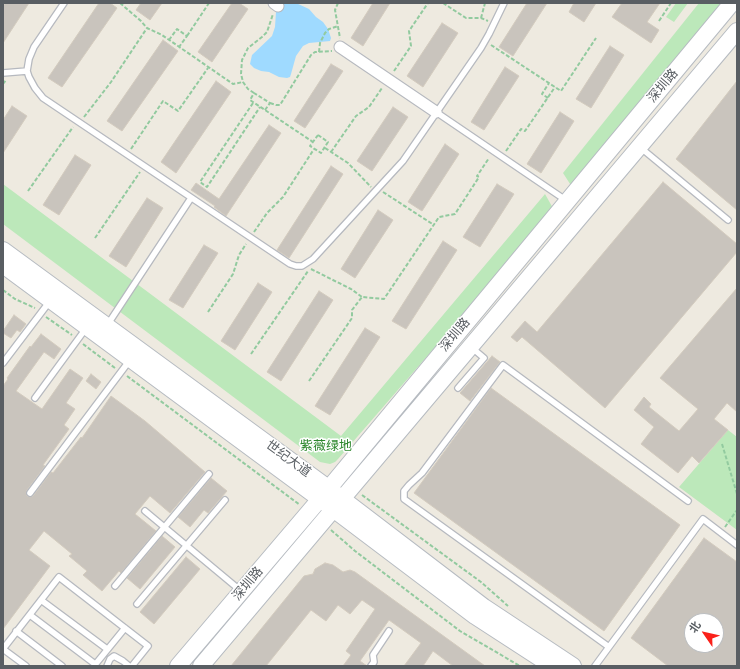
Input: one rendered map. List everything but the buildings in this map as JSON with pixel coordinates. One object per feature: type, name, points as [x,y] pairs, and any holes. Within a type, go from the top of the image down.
[{"type":"street","name":"深圳路","points":[[178,666],[309,512],[732,3]]},
{"type":"street","name":"深圳路","points":[[201,666],[737,31]]},
{"type":"street","points":[[340,47],[436,112]]},
{"type":"street","name":"世纪大道","points":[[3,250],[88,326],[131,358],[484,607],[573,666]]},
{"type":"street","name":"世纪大道","points":[[3,265],[106,326],[324,494]]},
{"type":"street","name":"世纪大道","points":[[338,504],[475,616],[552,666]]},
{"type":"lane","points":[[64,3],[34,47],[29,59],[27,71],[35,88],[43,98],[250,238],[290,264],[296,266],[302,266],[313,259],[403,161],[485,41],[504,3]]},
{"type":"lane","points":[[3,73],[27,71]]},
{"type":"lane","points":[[436,112],[567,201]]},
{"type":"lane","points":[[639,147],[728,220]]},
{"type":"lane","points":[[106,326],[191,198]]},
{"type":"lane","points":[[3,363],[54,295]]},
{"type":"lane","points":[[35,398],[88,326]]},
{"type":"lane","points":[[458,388],[484,358],[471,347]]},
{"type":"lane","points":[[30,493],[131,358]]},
{"type":"lane","points":[[609,647],[404,499],[404,492],[422,473],[503,364],[688,501]]},
{"type":"lane","points":[[115,586],[209,474]]},
{"type":"lane","points":[[137,604],[226,500]]},
{"type":"lane","points":[[145,511],[241,591]]},
{"type":"lane","points":[[595,666],[702,519],[737,545]]},
{"type":"lane","points":[[26,666],[3,649],[59,577],[148,646],[132,666]]},
{"type":"lane","points":[[41,600],[107,649]]},
{"type":"lane","points":[[30,614],[94,665],[125,628]]},
{"type":"lane","points":[[371,666],[374,662],[373,655],[389,631]]},
{"type":"lane","points":[[16,632],[62,666]]},
{"type":"lane","points":[[107,666],[110,659],[114,656],[129,666]]},
{"type":"path","points":[[120,3],[146,28],[169,40],[208,68],[233,84],[243,82]]},
{"type":"path","points":[[179,48],[209,3]]},
{"type":"path","points":[[276,4],[267,32],[248,48],[245,52],[240,67],[243,82],[248,89],[270,103],[276,105],[280,104],[311,55],[315,52],[336,50],[340,47],[341,42],[335,10],[338,3]]},
{"type":"path","points":[[443,3],[466,18],[480,18],[494,24]]},
{"type":"path","points":[[480,18],[485,3]]},
{"type":"path","points":[[658,21],[671,3]]},
{"type":"path","points":[[319,52],[320,43],[323,36],[329,29],[338,26]]},
{"type":"path","points":[[28,191],[78,122],[111,82],[146,28]]},
{"type":"path","points":[[169,40],[177,29],[187,36]]},
{"type":"path","points":[[485,41],[561,91],[596,38]]},
{"type":"path","points":[[127,155],[163,101],[178,112],[208,68]]},
{"type":"path","points":[[548,98],[542,94],[549,83]]},
{"type":"path","points":[[502,157],[521,129],[525,131],[555,87]]},
{"type":"path","points":[[254,93],[250,100],[253,103],[313,142]]},
{"type":"path","points":[[253,103],[200,182],[207,187],[260,107]]},
{"type":"path","points":[[265,110],[270,103]]},
{"type":"path","points":[[318,135],[328,142],[325,148],[321,154],[310,146],[318,135]]},
{"type":"path","points":[[325,148],[348,163],[376,189],[434,225]]},
{"type":"path","points":[[208,312],[233,274],[239,255],[250,238],[267,212],[283,197],[314,149]]},
{"type":"path","points":[[251,354],[310,268],[351,288],[362,297],[384,300],[439,217],[455,214],[479,177],[477,176],[494,151]]},
{"type":"path","points":[[95,238],[144,166]]},
{"type":"path","points":[[3,290],[15,299],[32,306],[41,312],[309,512]]},
{"type":"path","points":[[309,381],[352,318],[352,310],[362,297]]},
{"type":"path","points":[[722,444],[737,494]]},
{"type":"path","points":[[721,533],[737,510]]},
{"type":"path","points":[[323,522],[355,551],[460,631],[520,666]]},
{"type":"green space","points":[[676,3],[688,3],[674,22],[666,17]]},
{"type":"green space","points":[[699,3],[721,3],[720,8],[572,187],[563,173]]},
{"type":"green space","name":"紫薇绿地","points":[[3,184],[341,436],[545,194],[554,210],[338,459],[330,464],[320,462],[3,224]]},
{"type":"green space","points":[[728,430],[737,437],[737,530],[679,487]]},
{"type":"water","points":[[282,3],[296,3],[309,9],[323,22],[328,29],[331,38],[330,41],[309,43],[303,46],[296,56],[290,77],[287,78],[261,71],[254,68],[250,64],[252,55],[272,36],[275,27],[276,12]]}]
